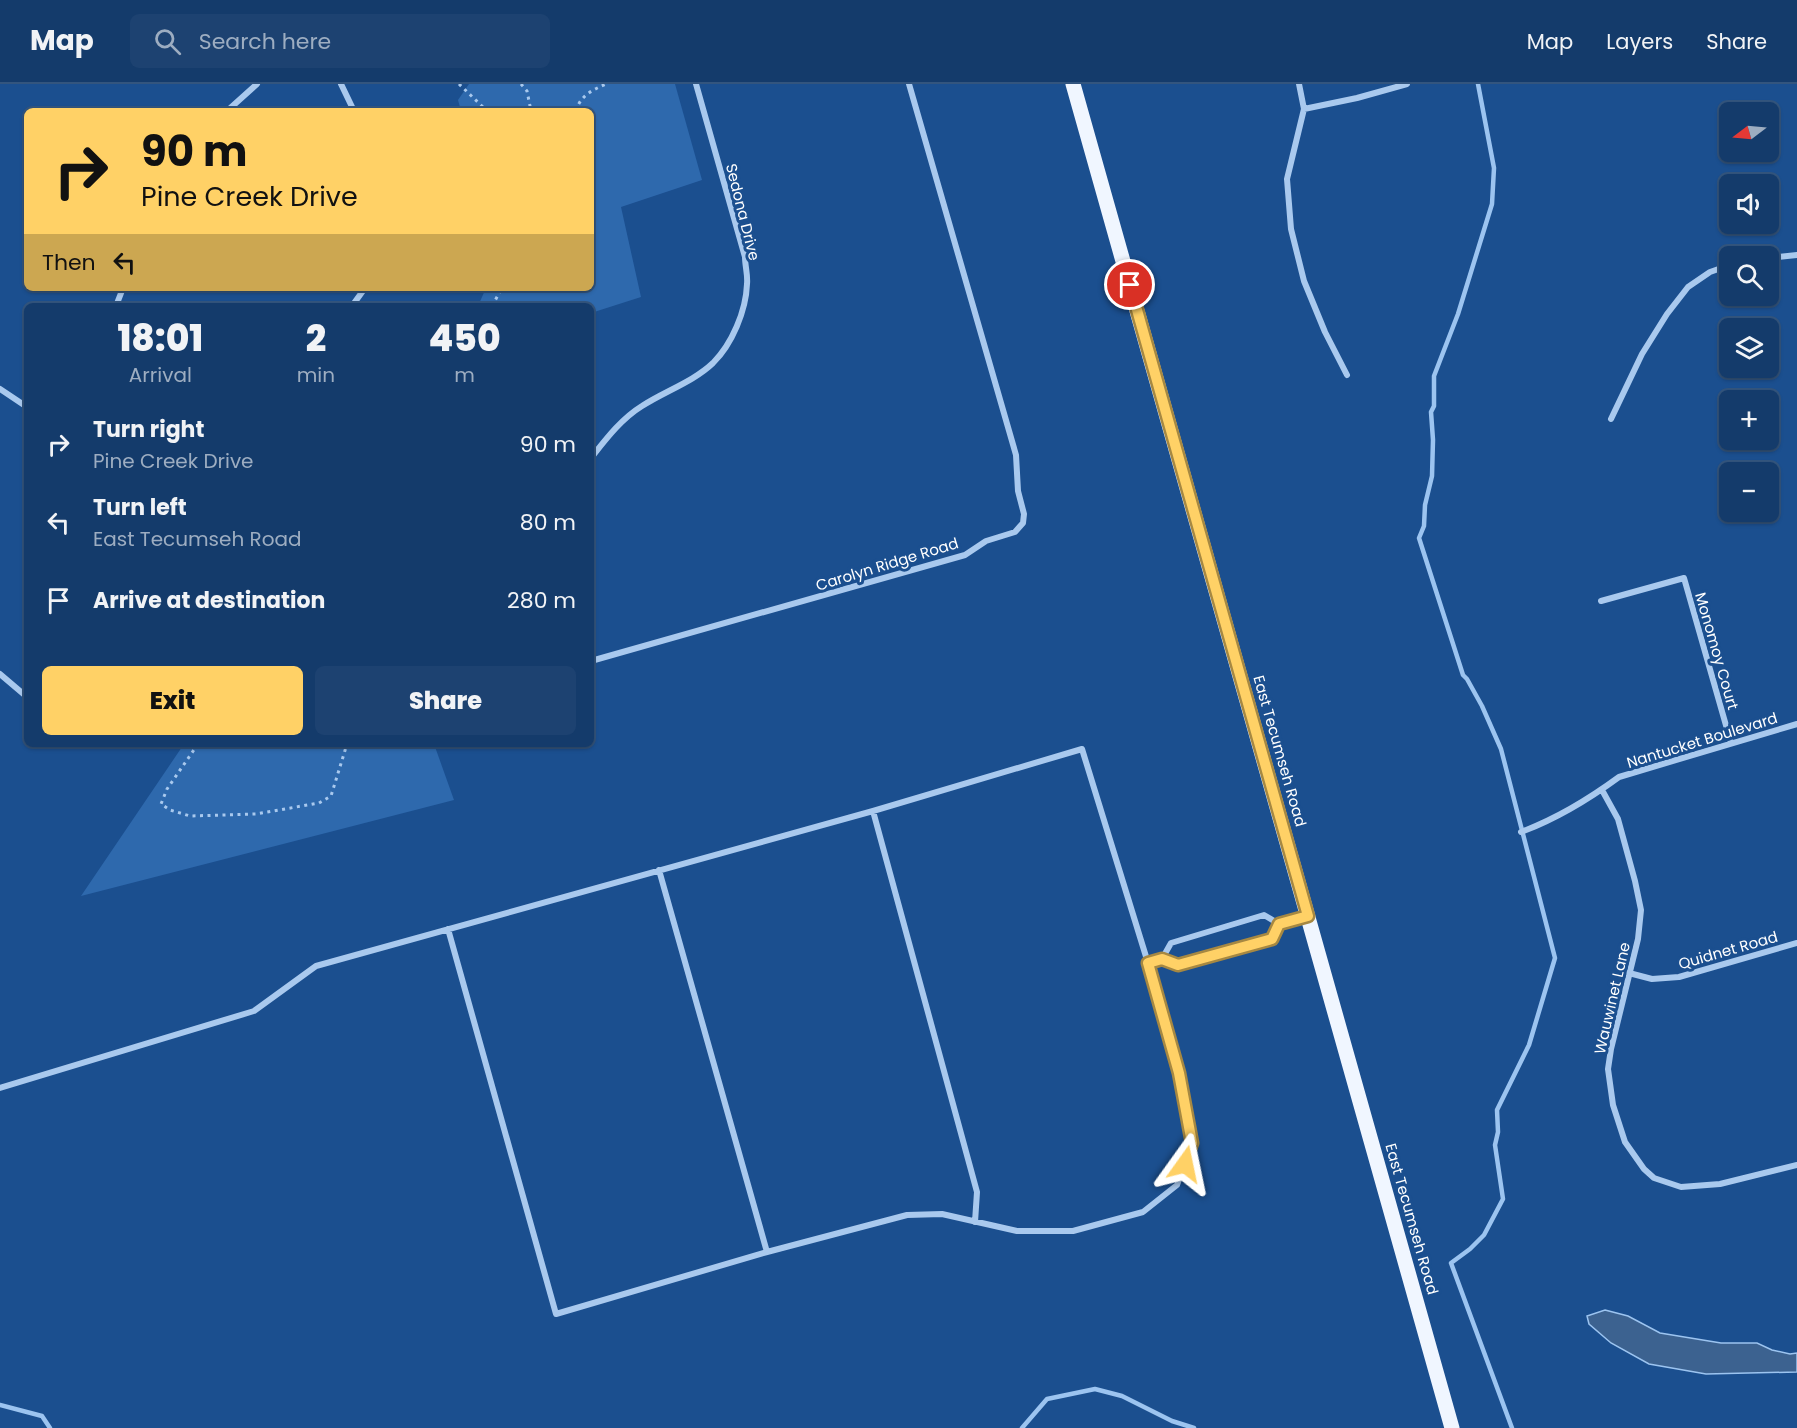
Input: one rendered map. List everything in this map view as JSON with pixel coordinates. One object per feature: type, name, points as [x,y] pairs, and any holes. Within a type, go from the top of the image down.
[{"type":"main road","name":"East Tecumseh Road","points":[[1073,84],[1452,1428]]},
{"type":"street","points":[[230,108],[257,84]]},
{"type":"street","points":[[341,84],[353,108]]},
{"type":"street","name":"Sedona Drive","points":[[594,454],[608,435],[641,406],[713,363],[729,342],[742,314],[747,284],[745,257],[696,84]]},
{"type":"street","name":"Carolyn Ridge Road","points":[[594,660],[965,555],[986,541],[1015,532],[1023,523],[1024,514],[1017,491],[1016,453],[909,84]]},
{"type":"street","points":[[1299,84],[1304,109],[1287,179],[1291,229],[1304,281],[1325,332],[1347,375]]},
{"type":"street","points":[[1304,109],[1357,98],[1407,84]]},
{"type":"street","points":[[1779,257],[1797,255]]},
{"type":"street","points":[[1611,419],[1642,354],[1667,314],[1688,287],[1710,272],[1719,269]]},
{"type":"street","points":[[0,389],[24,404]]},
{"type":"street","name":"Monomoy Court","points":[[1601,601],[1684,578],[1731,743]]},
{"type":"street","points":[[0,674],[24,694]]},
{"type":"street","name":"Nantucket Boulevard","points":[[1521,832],[1552,819],[1602,790],[1619,777],[1797,724]]},
{"type":"street","points":[[0,1088],[254,1011],[316,966],[448,929],[659,870],[873,811],[1082,749],[1148,963],[1179,1073],[1192,1143],[1177,1185],[1143,1212],[1073,1231],[1017,1231],[942,1214],[908,1215],[767,1252],[556,1314],[448,929]]},
{"type":"street","name":"Wauwinet Lane","points":[[1602,790],[1618,819],[1639,899],[1641,922],[1608,1070],[1613,1105],[1625,1142],[1644,1170],[1654,1178],[1681,1187],[1720,1185],[1797,1165]]},
{"type":"street","points":[[873,811],[977,1192],[975,1222]]},
{"type":"street","points":[[659,870],[767,1252]]},
{"type":"street","points":[[1162,959],[1171,943],[1264,915],[1279,924],[1308,916]]},
{"type":"street","points":[[1148,963],[1162,959],[1178,965],[1272,939],[1279,924]]},
{"type":"street","name":"Quidnet Road","points":[[1629,973],[1652,979],[1679,977],[1797,943]]},
{"type":"path","points":[[459,84],[484,108]]},
{"type":"path","points":[[521,84],[527,91],[530,108]]},
{"type":"path","points":[[577,108],[579,102],[592,90],[606,84]]},
{"type":"path","points":[[196,747],[167,789],[161,804],[170,810],[190,816],[256,814],[319,803],[331,796],[346,747]]},
{"type":"shaded area","points":[[469,84],[675,84],[702,180],[621,207],[641,297],[594,312],[594,303],[479,303],[485,291],[594,291],[594,108],[460,108],[458,100]]},
{"type":"shaded area","points":[[182,747],[435,747],[454,800],[81,896]]},
{"type":"shaded area","points":[[1605,1310],[1628,1316],[1660,1333],[1721,1343],[1757,1343],[1772,1350],[1790,1354],[1797,1353],[1797,1372],[1706,1374],[1649,1364],[1611,1343],[1589,1324],[1587,1316]]},
{"type":"waterway","points":[[1478,84],[1494,168],[1492,204],[1458,314],[1434,376],[1434,406],[1431,412],[1432,476],[1425,505],[1424,526],[1419,538],[1463,675],[1482,706],[1501,749],[1555,958],[1529,1045],[1497,1110],[1498,1132],[1495,1145],[1503,1199],[1484,1235],[1451,1263],[1512,1428]]},
{"type":"waterway","points":[[1022,1428],[1047,1399],[1095,1389],[1122,1396],[1172,1421],[1194,1428]]},
{"type":"waterway","points":[[0,1405],[42,1416],[50,1428]]},
{"type":"route","points":[[1130,285],[1308,916],[1279,924],[1272,939],[1178,965],[1162,959],[1148,963],[1179,1073],[1192,1143],[1185,1164]]}]
